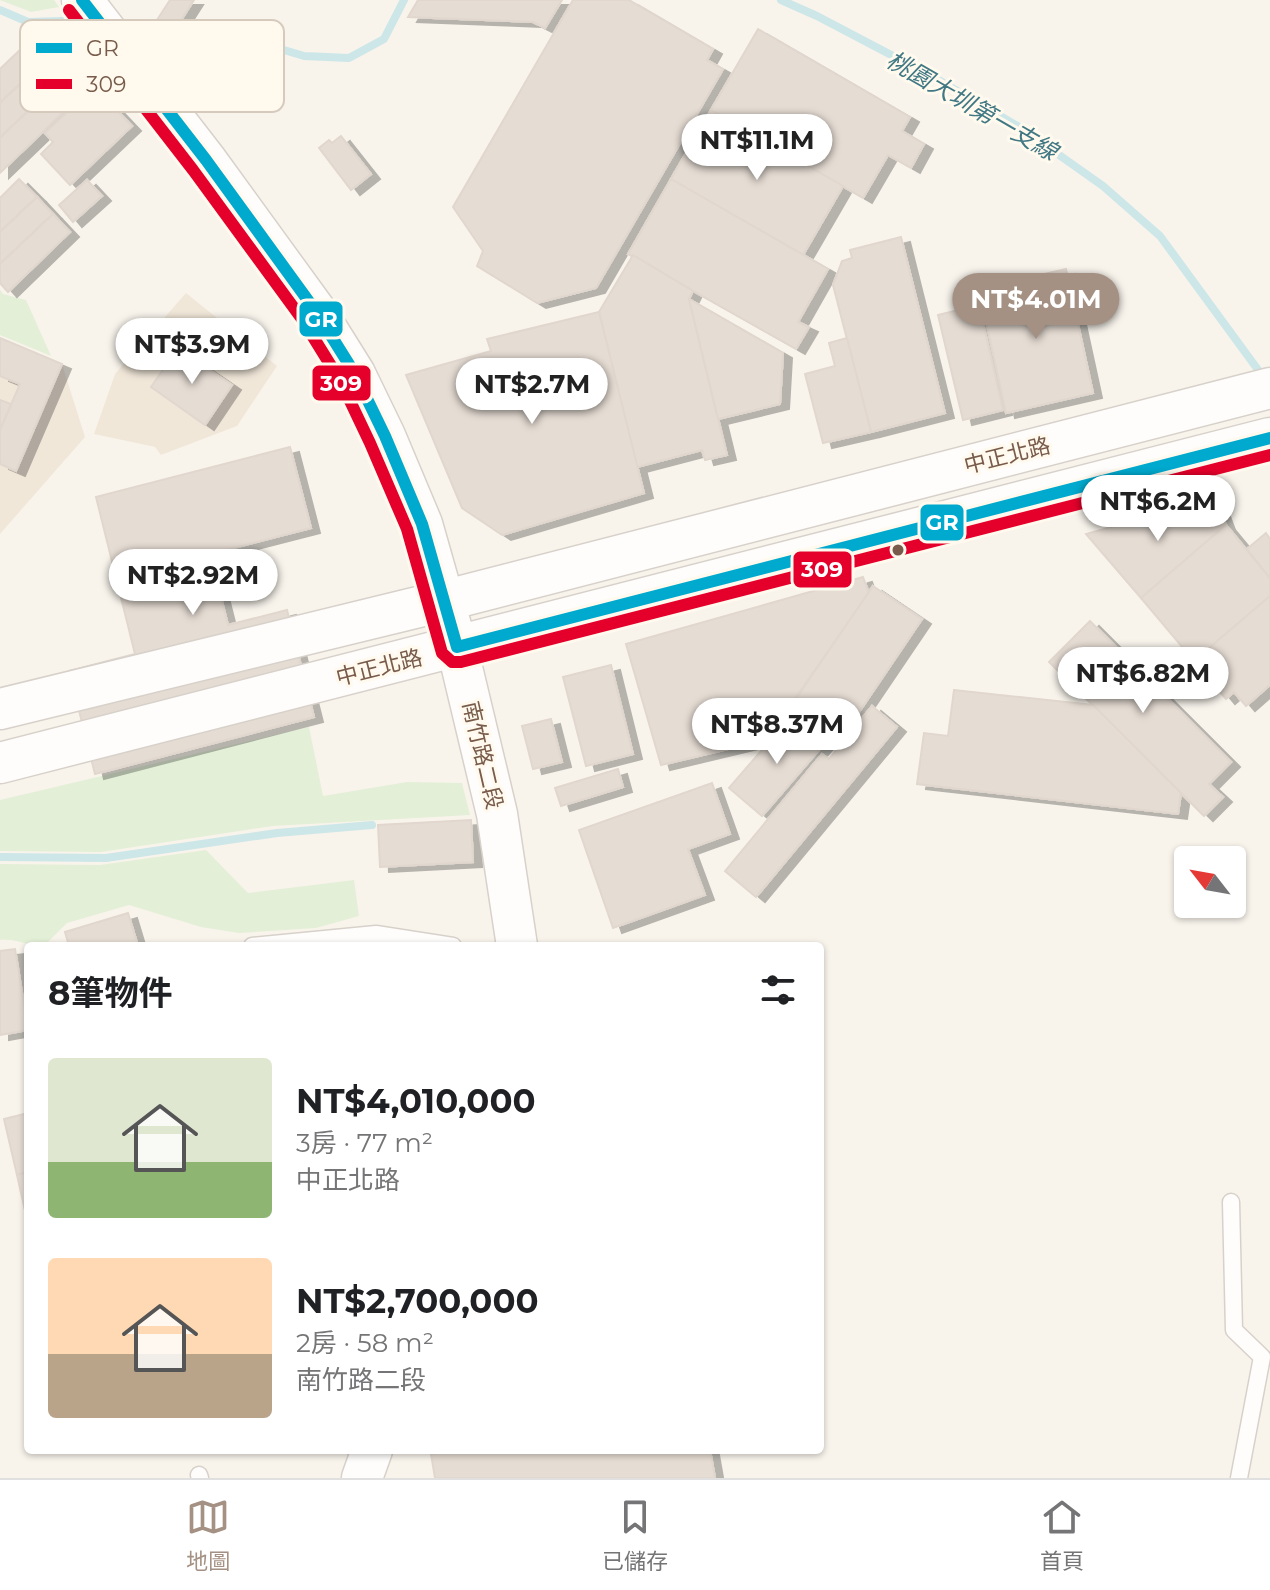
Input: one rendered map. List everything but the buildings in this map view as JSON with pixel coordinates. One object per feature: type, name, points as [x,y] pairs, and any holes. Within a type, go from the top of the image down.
[{"type":"street","name":"南竹路二段","points":[[82,0],[97,20]]},
{"type":"street","name":"南竹路二段","points":[[168,112],[315,310],[355,374],[422,524],[457,647],[497,814],[517,942]]},
{"type":"street","name":"中正北路","points":[[0,709],[443,601],[1270,388]]},
{"type":"street","name":"中正北路","points":[[0,763],[1270,438]]},
{"type":"street","points":[[362,1478],[371,1454]]},
{"type":"lane","points":[[293,942],[376,934],[427,942]]},
{"type":"lane","points":[[1231,1202],[1234,1330],[1262,1357],[1239,1478]]},
{"type":"shaded area","points":[[186,293],[277,366],[237,426],[161,455],[155,447],[94,434],[115,374]]},
{"type":"shaded area","points":[[0,338],[62,364],[85,437],[0,534]]},
{"type":"green space","points":[[0,0],[54,0],[59,7],[31,12]]},
{"type":"green space","points":[[0,290],[3,294],[26,300],[51,356],[0,335]]},
{"type":"green space","points":[[309,727],[323,796],[407,782],[462,783],[470,815],[273,826],[101,852],[0,851],[0,800]]},
{"type":"green space","points":[[206,850],[248,893],[354,880],[359,916],[316,928],[239,933],[201,927],[129,905],[67,923],[48,942],[0,940],[0,864],[100,865]]},
{"type":"waterway","name":"桃園大圳第一支線","points":[[284,50],[304,56],[349,58],[384,39],[404,0]]},
{"type":"waterway","name":"桃園大圳第一支線","points":[[781,0],[935,78],[1021,128],[1103,186],[1160,236],[1264,378]]},
{"type":"waterway","name":"桃園大圳第一支線","points":[[0,10],[23,20]]},
{"type":"waterway","points":[[0,857],[106,858],[277,833],[372,825]]},
{"type":"transit line","name":"GR","points":[[82,0],[98,20]]},
{"type":"transit line","name":"309","points":[[69,10],[77,20]]},
{"type":"transit line","name":"309","points":[[148,112],[302,319],[341,382],[407,529],[442,653],[452,662],[1270,455]]},
{"type":"transit line","name":"GR","points":[[169,112],[315,310],[355,374],[422,524],[457,647],[1270,438]]}]
